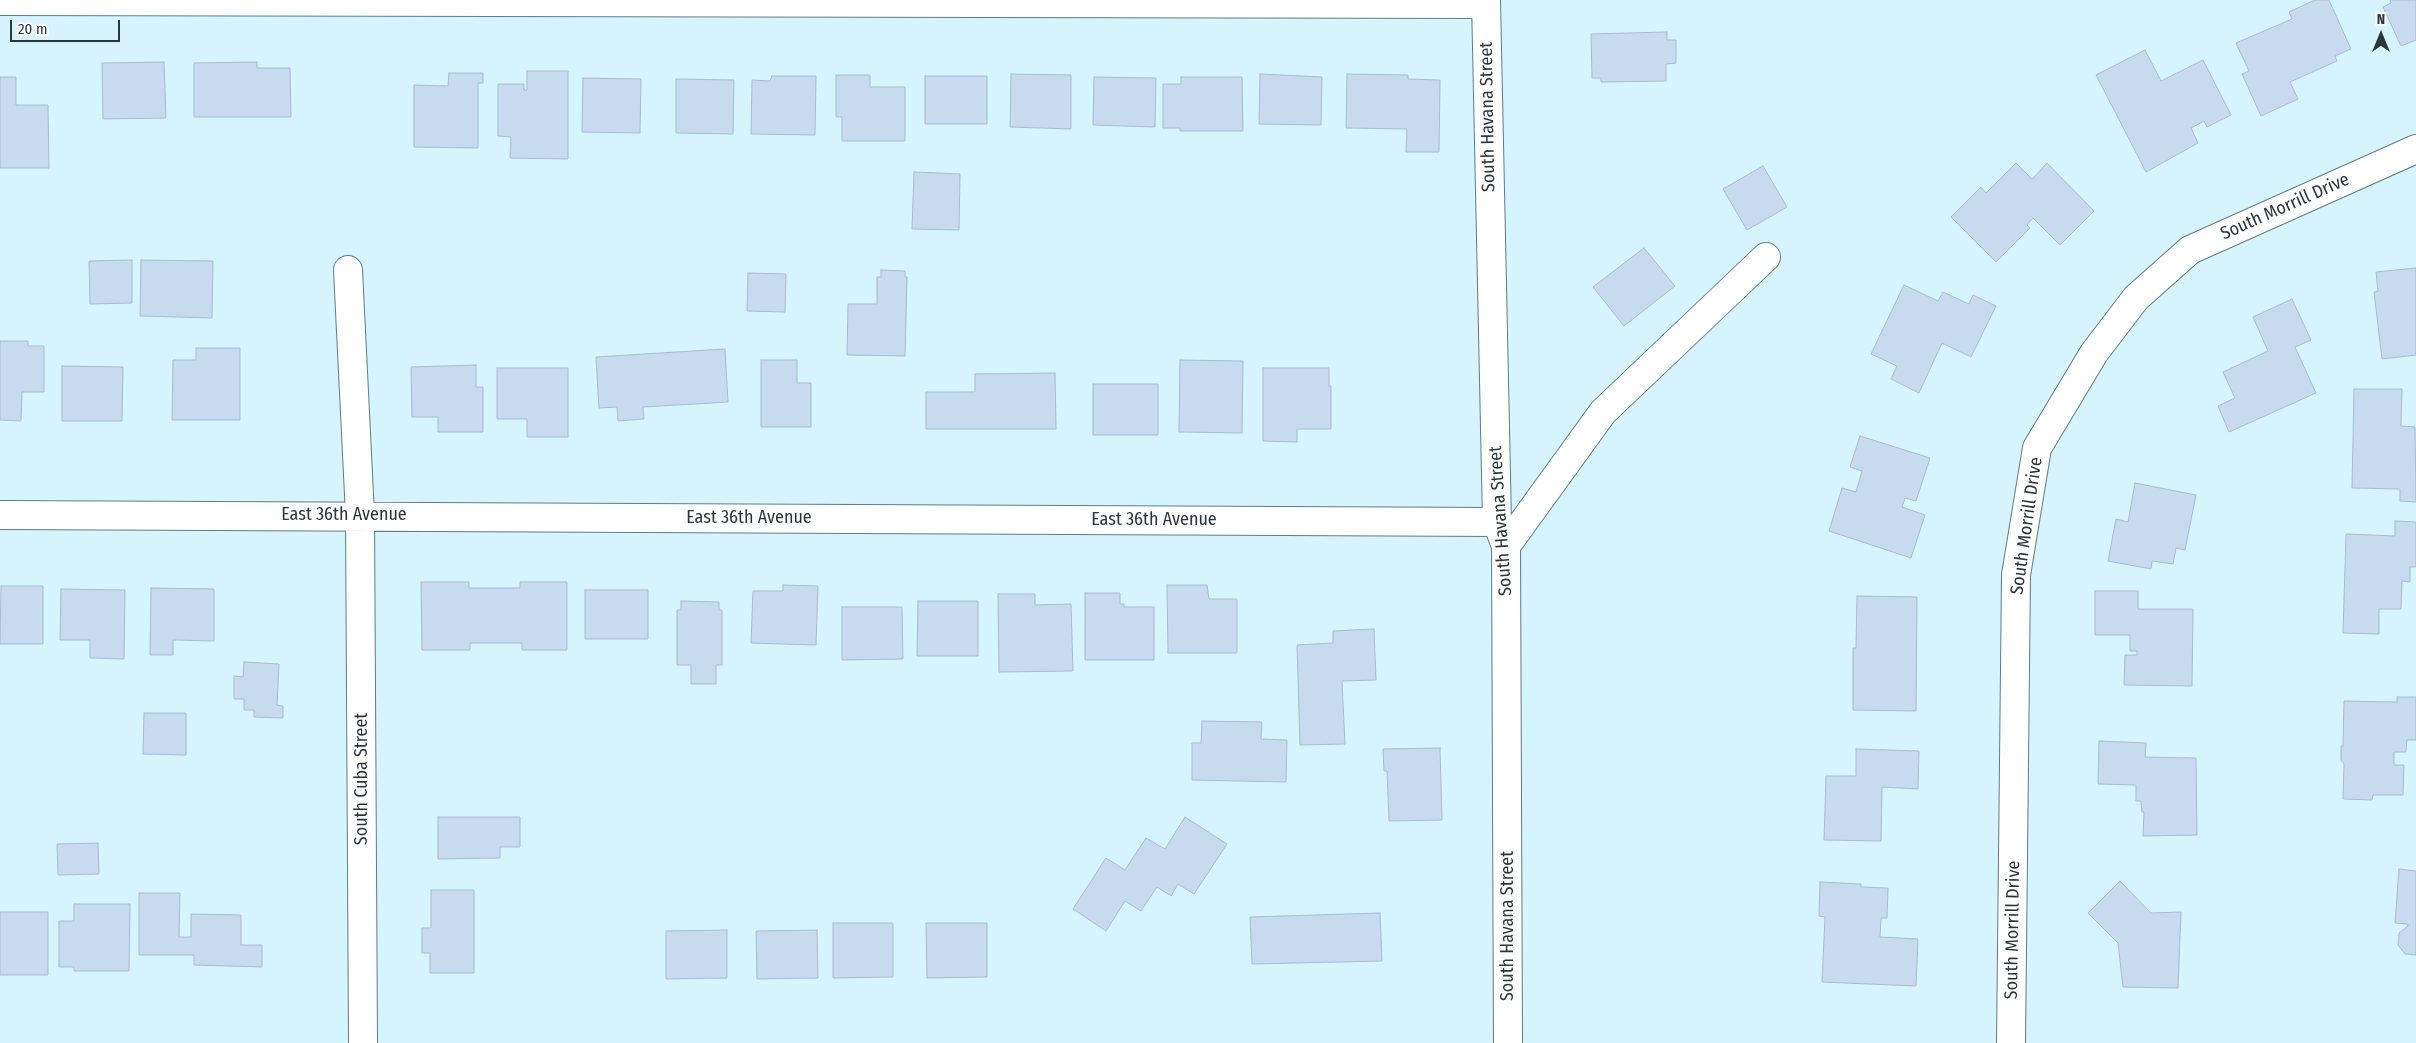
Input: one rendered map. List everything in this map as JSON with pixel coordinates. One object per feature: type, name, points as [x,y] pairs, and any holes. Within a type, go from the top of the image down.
[{"type":"street","points":[[0,1],[1485,2]]},
{"type":"street","name":"South Havana Street","points":[[1485,2],[1501,534],[1508,1043]]},
{"type":"street","name":"South Morrill Drive","points":[[2012,1043],[2016,575],[2037,448],[2094,352],[2136,298],[2190,250],[2416,150]]},
{"type":"street","points":[[1501,534],[1603,412],[1766,257]]},
{"type":"street","name":"South Cuba Street","points":[[348,270],[360,515],[363,1043]]},
{"type":"street","name":"East 36th Avenue","points":[[0,515],[360,515],[1501,534]]},
{"type":"building","points":[[2315,0],[2329,0],[2351,49],[2335,56],[2337,61],[2290,82],[2298,99],[2261,116],[2242,74],[2249,71],[2236,43],[2292,19],[2289,12]]},
{"type":"building","points":[[2390,0],[2416,0],[2416,40],[2401,46],[2383,7],[2391,3]]},
{"type":"building","points":[[1667,32],[1667,40],[1676,40],[1676,63],[1666,64],[1666,81],[1601,82],[1601,78],[1592,78],[1591,34]]},
{"type":"building","points":[[2145,50],[2161,81],[2203,60],[2231,115],[2207,127],[2204,121],[2191,128],[2198,143],[2146,172],[2096,75]]},
{"type":"building","points":[[164,62],[166,118],[103,119],[102,63]]},
{"type":"building","points":[[257,62],[257,68],[290,68],[291,117],[194,117],[194,63]]},
{"type":"building","points":[[527,71],[568,71],[568,159],[510,158],[511,137],[498,136],[498,84],[524,84],[524,90],[527,90]]},
{"type":"building","points":[[449,73],[483,73],[483,83],[478,83],[478,148],[414,147],[414,85],[448,86]]},
{"type":"building","points":[[1011,74],[1071,75],[1071,129],[1010,127]]},
{"type":"building","points":[[1260,74],[1322,77],[1321,125],[1259,124]]},
{"type":"building","points":[[1347,74],[1408,75],[1408,79],[1440,80],[1439,152],[1406,152],[1407,129],[1346,128]]},
{"type":"building","points":[[836,75],[870,75],[870,87],[905,87],[905,141],[842,141],[842,117],[836,117]]},
{"type":"building","points":[[772,76],[816,76],[815,135],[751,134],[752,80],[770,81]]},
{"type":"building","points":[[925,76],[987,76],[987,124],[925,124]]},
{"type":"building","points":[[0,77],[16,77],[16,105],[48,105],[49,168],[0,168]]},
{"type":"building","points":[[1094,77],[1156,78],[1155,127],[1093,125]]},
{"type":"building","points":[[1181,77],[1242,77],[1243,131],[1180,131],[1180,128],[1163,128],[1163,84],[1181,84]]},
{"type":"building","points":[[583,78],[641,79],[640,133],[582,132]]},
{"type":"building","points":[[676,79],[734,80],[733,134],[676,133]]},
{"type":"building","points":[[2016,163],[2032,179],[2047,163],[2094,211],[2060,245],[2033,218],[2027,225],[2030,228],[1996,262],[1951,217],[1981,187],[1986,193]]},
{"type":"building","points":[[1763,166],[1787,207],[1747,230],[1723,189]]},
{"type":"building","points":[[914,172],[960,174],[959,230],[912,229]]},
{"type":"building","points":[[1644,248],[1675,286],[1624,326],[1593,287]]},
{"type":"building","points":[[132,260],[132,303],[90,304],[89,261]]},
{"type":"building","points":[[141,260],[213,261],[212,318],[140,316]]},
{"type":"building","points":[[2416,268],[2416,355],[2382,359],[2374,292],[2378,291],[2376,272]]},
{"type":"building","points":[[881,270],[905,271],[905,277],[907,277],[905,356],[847,355],[848,304],[877,304],[877,277],[881,277]]},
{"type":"building","points":[[748,273],[786,274],[785,312],[747,311]]},
{"type":"building","points":[[1904,285],[1938,301],[1943,292],[1969,304],[1973,295],[1996,306],[1971,357],[1942,343],[1919,393],[1891,379],[1897,366],[1871,354]]},
{"type":"building","points":[[2292,299],[2311,340],[2295,347],[2316,393],[2229,432],[2218,406],[2235,398],[2223,372],[2268,351],[2253,317]]},
{"type":"building","points":[[0,341],[28,341],[28,346],[44,346],[44,392],[22,392],[21,421],[0,420]]},
{"type":"building","points":[[196,348],[240,348],[240,420],[172,420],[173,360],[196,360]]},
{"type":"building","points":[[725,349],[728,402],[643,407],[644,419],[618,421],[617,407],[599,408],[596,357]]},
{"type":"building","points":[[761,360],[797,360],[797,383],[811,383],[811,427],[761,427]]},
{"type":"building","points":[[1180,360],[1243,361],[1242,433],[1179,432]]},
{"type":"building","points":[[476,365],[476,387],[483,387],[483,432],[438,432],[438,417],[412,417],[411,367]]},
{"type":"building","points":[[62,366],[123,367],[122,421],[62,421]]},
{"type":"building","points":[[497,368],[568,368],[568,437],[527,437],[527,419],[497,419]]},
{"type":"building","points":[[1263,368],[1329,368],[1331,429],[1297,429],[1297,442],[1263,441]]},
{"type":"building","points":[[1055,373],[1056,429],[926,429],[926,392],[975,392],[975,374]]},
{"type":"building","points":[[1093,384],[1158,384],[1158,435],[1093,435]]},
{"type":"building","points":[[2354,389],[2402,389],[2401,426],[2415,427],[2416,502],[2400,501],[2400,489],[2352,488]]},
{"type":"building","points":[[1860,436],[1930,458],[1916,501],[1905,498],[1902,507],[1925,515],[1911,558],[1829,531],[1842,488],[1856,492],[1862,471],[1850,467]]},
{"type":"building","points":[[2135,483],[2196,495],[2185,550],[2176,548],[2173,564],[2152,561],[2151,569],[2108,561],[2116,519],[2128,522]]},
{"type":"building","points":[[2395,521],[2416,522],[2416,567],[2410,567],[2410,582],[2402,581],[2401,609],[2379,609],[2379,634],[2343,633],[2346,534],[2395,536]]},
{"type":"building","points":[[421,582],[469,582],[469,588],[520,588],[520,582],[567,582],[567,650],[522,650],[522,643],[470,643],[470,650],[422,650]]},
{"type":"building","points":[[783,585],[818,586],[816,645],[751,643],[753,591],[783,591]]},
{"type":"building","points":[[1167,585],[1207,585],[1209,599],[1237,599],[1237,653],[1168,653]]},
{"type":"building","points":[[1,586],[43,586],[43,644],[0,644]]},
{"type":"building","points":[[151,588],[214,589],[214,641],[173,640],[173,655],[150,655]]},
{"type":"building","points":[[61,589],[125,590],[124,659],[90,658],[90,640],[60,640]]},
{"type":"building","points":[[585,590],[648,590],[648,639],[585,639]]},
{"type":"building","points":[[2095,591],[2138,591],[2138,609],[2193,609],[2192,686],[2124,685],[2125,655],[2137,655],[2137,651],[2130,651],[2130,635],[2095,635]]},
{"type":"building","points":[[1085,593],[1120,593],[1120,604],[1124,604],[1124,607],[1154,607],[1154,660],[1085,660]]},
{"type":"building","points":[[998,594],[1035,594],[1035,605],[1071,604],[1073,671],[999,672]]},
{"type":"building","points":[[1857,596],[1917,597],[1916,711],[1853,710],[1853,648],[1856,648]]},
{"type":"building","points":[[681,601],[719,602],[719,610],[722,610],[722,665],[716,665],[716,684],[691,684],[691,665],[677,665],[677,610],[681,610]]},
{"type":"building","points":[[918,601],[978,601],[978,656],[917,656]]},
{"type":"building","points":[[842,607],[902,607],[903,659],[842,660]]},
{"type":"building","points":[[1374,629],[1376,680],[1342,681],[1345,744],[1300,745],[1297,645],[1333,643],[1333,631]]},
{"type":"building","points":[[244,662],[279,664],[277,705],[283,706],[283,718],[254,717],[254,710],[244,710],[244,699],[234,699],[234,676],[243,677]]},
{"type":"building","points":[[2397,697],[2416,697],[2416,740],[2407,740],[2406,752],[2394,752],[2394,765],[2404,765],[2403,795],[2373,795],[2372,800],[2343,799],[2344,764],[2341,760],[2341,746],[2343,746],[2344,701],[2397,702]]},
{"type":"building","points":[[144,713],[186,713],[186,755],[143,754]]},
{"type":"building","points":[[1202,721],[1262,722],[1261,739],[1287,740],[1286,782],[1192,780],[1192,743],[1201,743]]},
{"type":"building","points":[[2099,741],[2146,743],[2145,757],[2196,758],[2197,835],[2143,836],[2144,812],[2142,812],[2141,801],[2136,801],[2136,785],[2098,784]]},
{"type":"building","points":[[1440,748],[1442,820],[1389,821],[1387,771],[1384,771],[1383,749]]},
{"type":"building","points":[[1856,749],[1919,751],[1918,789],[1882,787],[1881,841],[1824,840],[1826,776],[1856,776]]},
{"type":"building","points":[[438,817],[520,817],[520,847],[500,847],[500,858],[438,859]]},
{"type":"building","points":[[1185,817],[1227,844],[1194,894],[1178,884],[1171,896],[1157,887],[1141,911],[1125,901],[1106,931],[1073,909],[1106,858],[1125,870],[1146,838],[1165,849]]},
{"type":"building","points":[[98,843],[99,874],[58,875],[57,844]]},
{"type":"building","points":[[2399,869],[2416,871],[2416,955],[2405,954],[2398,945],[2399,933],[2408,926],[2408,924],[2395,923]]},
{"type":"building","points":[[2120,881],[2151,913],[2181,912],[2178,988],[2123,987],[2118,943],[2088,913]]},
{"type":"building","points":[[1820,882],[1861,884],[1861,887],[1888,888],[1887,918],[1881,918],[1880,937],[1918,939],[1916,986],[1822,982],[1825,917],[1819,916]]},
{"type":"building","points":[[431,890],[474,890],[474,973],[430,973],[430,953],[422,953],[422,928],[431,928]]},
{"type":"building","points":[[139,893],[180,893],[179,937],[191,937],[191,914],[241,915],[241,945],[262,945],[262,967],[194,965],[194,955],[139,955]]},
{"type":"building","points":[[74,904],[130,904],[129,971],[74,971],[74,967],[59,967],[59,921],[74,921]]},
{"type":"building","points":[[0,912],[48,912],[48,975],[0,975]]},
{"type":"building","points":[[1380,913],[1382,961],[1252,964],[1250,917]]},
{"type":"building","points":[[833,923],[893,923],[893,977],[833,978]]},
{"type":"building","points":[[926,923],[987,923],[987,977],[927,978]]},
{"type":"building","points":[[727,930],[727,978],[666,979],[666,931]]},
{"type":"building","points":[[817,930],[818,978],[757,979],[756,931]]}]
